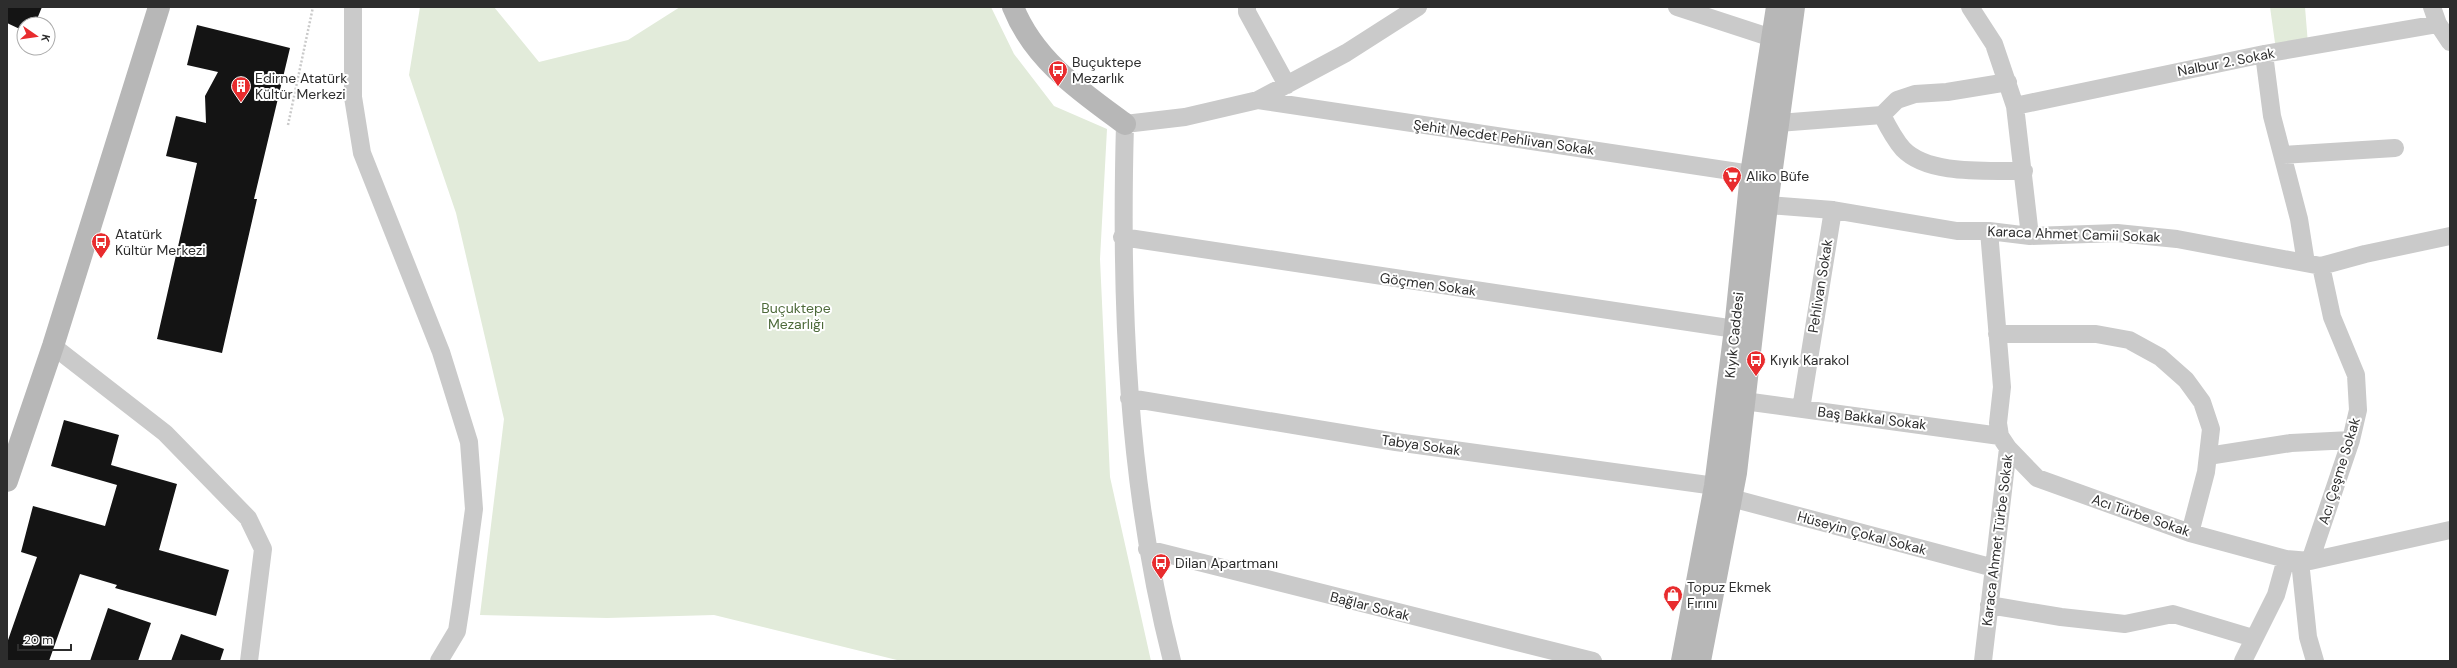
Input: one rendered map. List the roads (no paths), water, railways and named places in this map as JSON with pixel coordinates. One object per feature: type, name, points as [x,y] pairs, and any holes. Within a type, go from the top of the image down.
[{"type":"main road","points":[[7,481],[53,346],[159,7]]},
{"type":"main road","points":[[1014,7],[1020,24],[1037,52],[1076,88],[1125,124]]},
{"type":"main road","name":"Kıyık Caddesi","points":[[1700,661],[1723,492],[1735,329],[1761,175],[1772,38],[1777,7]]},
{"type":"main road","name":"Kıyık Caddesi","points":[[1682,661],[1744,401],[1767,205],[1761,175],[1778,123],[1794,7]]},
{"type":"street","points":[[353,7],[353,96],[362,153],[442,352],[469,442],[474,509],[457,631],[439,661]]},
{"type":"street","points":[[1172,661],[1147,549],[1129,398],[1122,237],[1125,124],[1185,117],[1258,100],[1346,53],[1418,7]]},
{"type":"street","points":[[1677,7],[1772,38]]},
{"type":"street","points":[[1970,7],[1994,44],[2015,106],[2024,171],[2030,236]]},
{"type":"street","points":[[1246,9],[1288,85]]},
{"type":"street","points":[[2435,15],[2450,42]]},
{"type":"street","name":"Nalbur 2. Sokak","points":[[2015,106],[2264,54],[2435,15]]},
{"type":"street","name":"Acı Çeşme Sokak","points":[[2242,661],[2276,595],[2299,560],[2351,440],[2358,410],[2356,375],[2332,317],[2299,219],[2272,116],[2264,54]]},
{"type":"street","points":[[1778,123],[1882,115],[1897,100],[1915,94],[1947,92],[2008,82]]},
{"type":"street","name":"Şehit Necdet Pehlivan Sokak","points":[[1258,100],[1761,175]]},
{"type":"street","points":[[1882,115],[1904,149],[1920,160],[1947,168],[2024,171]]},
{"type":"street","points":[[2283,155],[2395,148]]},
{"type":"street","name":"Karaca Ahmet Camii Sokak","points":[[1767,205],[1833,210],[1957,231],[1989,231],[2030,236],[2117,233],[2177,239],[2314,264],[2450,236]]},
{"type":"street","name":"Pehlivan Sokak","points":[[1801,409],[1833,210]]},
{"type":"street","name":"Karaca Ahmet Türbe Sokak","points":[[1983,661],[1994,568],[2004,442],[1998,423],[2002,387],[1989,231]]},
{"type":"street","name":"Göçmen Sokak","points":[[1122,237],[1735,329]]},
{"type":"street","points":[[1997,334],[2096,334],[2129,340],[2160,357],[2186,380],[2202,402],[2211,429],[2206,472],[2190,533]]},
{"type":"street","points":[[53,346],[165,433],[248,518],[263,549],[249,661]]},
{"type":"street","name":"Tabya Sokak","points":[[1129,398],[1396,442],[1723,492]]},
{"type":"street","name":"Baş Bakkal Sokak","points":[[1744,401],[2004,442]]},
{"type":"street","points":[[2208,456],[2291,443],[2351,440]]},
{"type":"street","name":"Acı Türbe Sokak","points":[[2004,442],[2038,478],[2190,533],[2299,560]]},
{"type":"street","name":"Hüseyin Çokal Sokak","points":[[1723,492],[1994,568]]},
{"type":"street","points":[[2315,661],[2308,637],[2299,560],[2450,530]]},
{"type":"street","name":"Bağlar Sokak","points":[[1147,549],[1593,661]]},
{"type":"street","points":[[1989,605],[2062,618],[2125,624],[2173,614],[2253,638]]},
{"type":"place","name":"Buçuktepe Mezarlık","points":[[1058,87]]},
{"type":"place","name":"Edirne Atatürk Kültür Merkezi","points":[[241,103]]},
{"type":"place","name":"Aliko Büfe","points":[[1732,193]]},
{"type":"place","name":"Atatürk Kültür Merkezi","points":[[101,259]]},
{"type":"place","name":"Kıyık Karakol","points":[[1756,377]]},
{"type":"place","name":"Dilan Apartmanı","points":[[1161,580]]},
{"type":"place","name":"Topuz Ekmek Fırını","points":[[1673,612]]},
{"type":"park label","name":"Buçuktepe Mezarlığı","points":[[796,316]]}]
